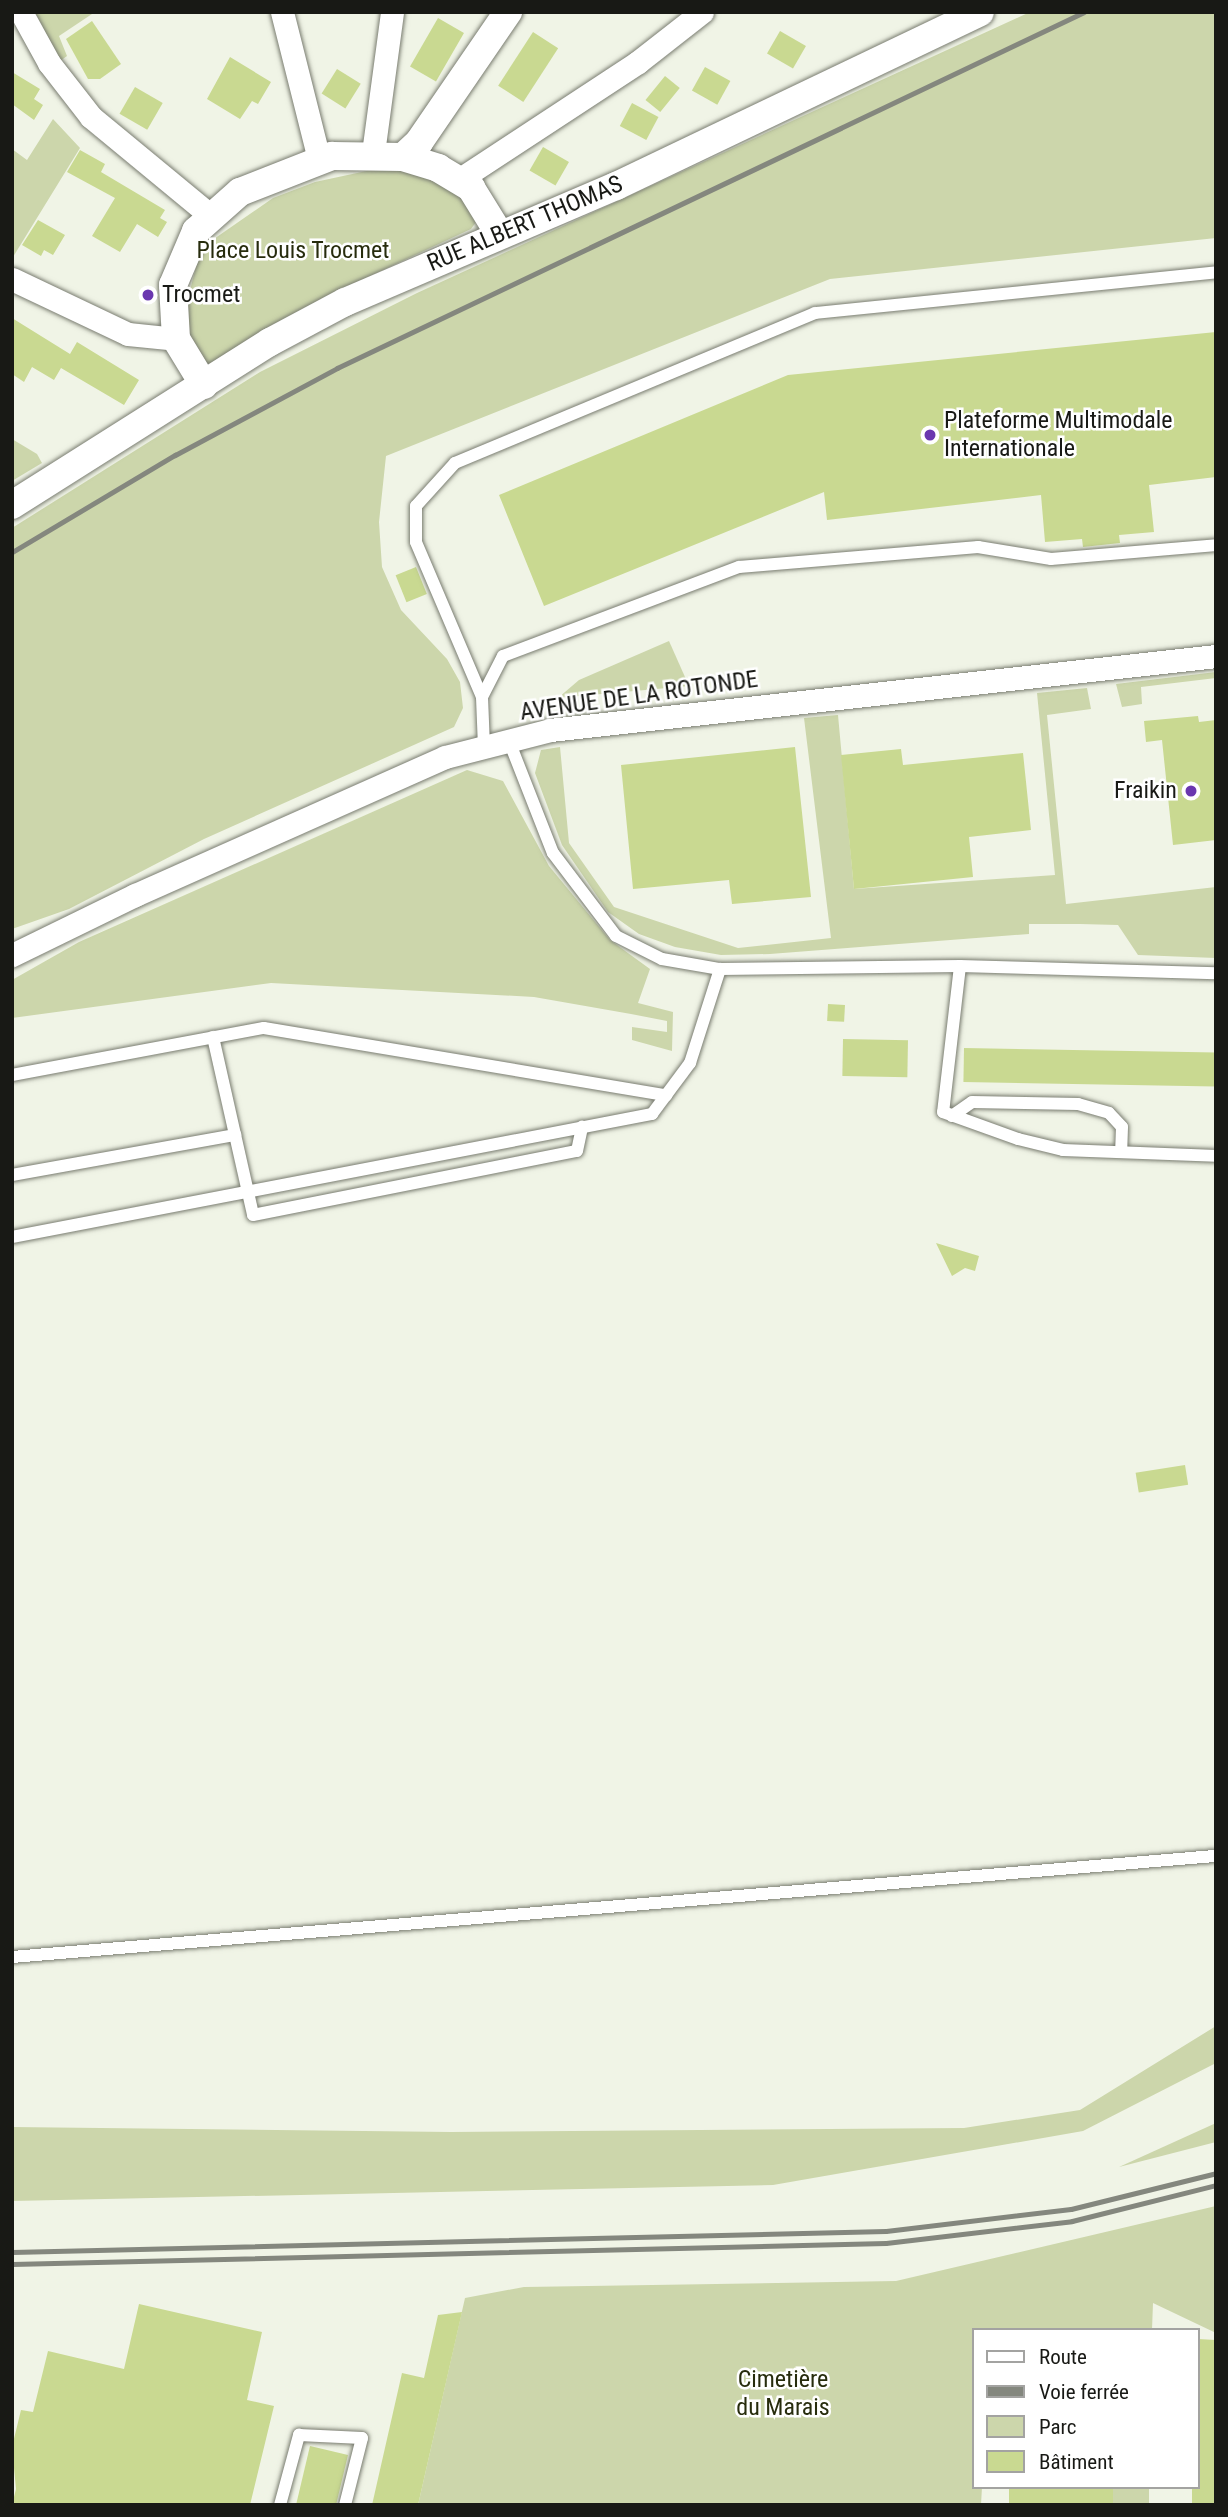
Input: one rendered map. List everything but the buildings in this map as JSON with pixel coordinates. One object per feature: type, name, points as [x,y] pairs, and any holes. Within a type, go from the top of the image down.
[{"type":"street","points":[[21,12],[49,63],[91,117],[210,215]]},
{"type":"street","points":[[282,12],[319,159]]},
{"type":"street","points":[[373,153],[392,12]]},
{"type":"street","points":[[403,157],[419,142],[508,12]]},
{"type":"street","points":[[500,235],[487,207],[449,173],[437,151],[508,12]]},
{"type":"street","points":[[204,385],[176,339],[171,301],[178,265],[210,215],[240,192],[319,159],[373,153],[403,157],[449,173],[638,62],[702,12]]},
{"type":"street","name":"RUE ALBERT THOMAS","points":[[12,505],[204,385],[345,302],[628,180],[980,12]]},
{"type":"street","points":[[12,279],[128,334],[176,339]]},
{"type":"street","name":"AVENUE DE LA ROTONDE","points":[[12,947],[63,928],[445,757],[550,730],[1216,656]]},
{"type":"street","name":"AVENUE DE LA ROTONDE","points":[[12,955],[63,928]]},
{"type":"lane","points":[[484,747],[482,697],[416,542],[416,506],[455,463],[814,313],[1216,272]]},
{"type":"lane","points":[[482,697],[503,656],[739,567],[978,547],[1051,559],[1216,545]]},
{"type":"lane","points":[[509,741],[553,853],[615,936],[662,959],[720,970],[960,966],[1216,973]]},
{"type":"lane","points":[[960,966],[943,1112],[1063,1150],[1216,1156]]},
{"type":"lane","points":[[12,1237],[652,1114],[690,1063],[720,970]]},
{"type":"lane","points":[[12,1075],[264,1028],[666,1095]]},
{"type":"lane","points":[[213,1037],[253,1215],[577,1151],[582,1127]]},
{"type":"lane","points":[[953,1116],[972,1101],[1078,1104],[1110,1113],[1122,1127],[1121,1152]]},
{"type":"lane","points":[[12,1175],[235,1135]]},
{"type":"lane","points":[[12,1957],[1216,1856]]},
{"type":"lane","points":[[281,2505],[299,2435],[362,2438],[345,2505]]},
{"type":"green space","points":[[35,12],[95,12],[59,36],[67,56],[60,61]]},
{"type":"green space","points":[[1030,12],[1216,12],[1216,238],[830,279],[386,456],[379,522],[382,567],[401,610],[447,659],[460,682],[463,708],[454,727],[204,839],[69,909],[12,929],[12,528],[260,372],[417,293]]},
{"type":"green space","points":[[53,119],[80,148],[13,257],[12,149],[27,160]]},
{"type":"green space","name":"Place Louis Trocmet","points":[[371,170],[415,171],[454,192],[471,208],[476,222],[471,229],[340,290],[211,365],[199,359],[191,346],[187,302],[197,263],[211,241],[273,198],[315,182]]},
{"type":"green space","points":[[12,439],[37,454],[42,463],[12,481]]},
{"type":"green space","points":[[669,641],[689,686],[558,698],[579,680]]},
{"type":"green space","points":[[1216,672],[1216,678],[1141,687],[1142,704],[1122,707],[1116,684]]},
{"type":"green space","points":[[1087,688],[1091,709],[1047,715],[1066,904],[1216,887],[1216,958],[1138,955],[1118,925],[1080,924],[1029,924],[1029,934],[770,954],[721,955],[675,947],[639,934],[608,912],[562,845],[535,773],[541,750],[560,747],[569,843],[614,907],[738,948],[831,938],[804,718],[838,715],[854,889],[1055,875],[1037,693]]},
{"type":"green space","points":[[467,770],[503,781],[549,866],[610,940],[650,969],[638,1003],[673,1012],[672,1051],[632,1040],[632,1027],[667,1032],[667,1021],[534,997],[271,983],[12,1018],[12,980],[79,942]]},
{"type":"green space","points":[[1216,2026],[1216,2063],[1083,2131],[773,2185],[12,2201],[12,2127],[451,2132],[964,2128],[1080,2110]]},
{"type":"green space","points":[[1216,2123],[1216,2142],[1119,2167]]},
{"type":"green space","name":"Cimetière du Marais","points":[[1216,2206],[1216,2333],[1153,2303],[1152,2328],[972,2328],[972,2489],[982,2489],[981,2505],[418,2505],[465,2298],[524,2287],[896,2281]]},
{"type":"green space","points":[[1113,2489],[1149,2489],[1149,2505],[1113,2505]]},
{"type":"railway","points":[[12,552],[175,455],[337,368],[1084,12]]},
{"type":"railway","points":[[12,2252],[886,2231],[1071,2209],[1216,2173]]},
{"type":"railway","points":[[12,2264],[886,2243],[1072,2221],[1216,2185]]},
{"type":"place","name":"Trocmet","points":[[148,295]]},
{"type":"place","name":"Plateforme Multimodale Internationale","points":[[930,435]]},
{"type":"place","name":"Fraikin","points":[[1191,791]]}]
